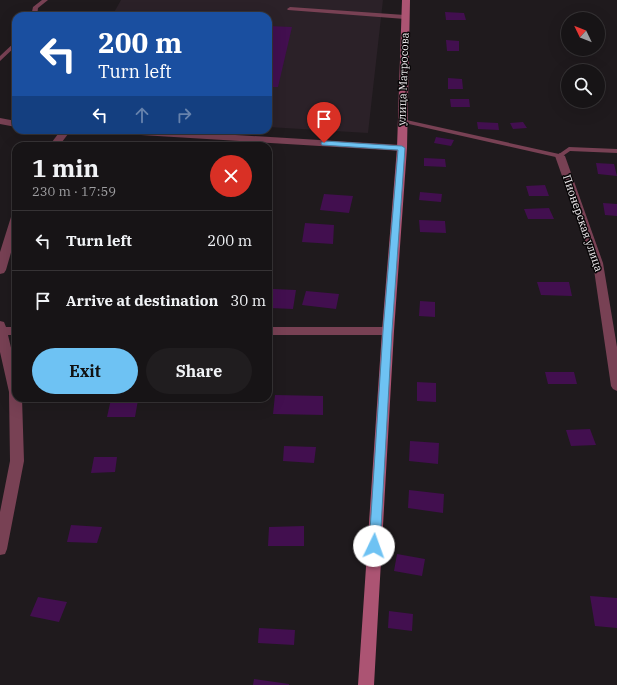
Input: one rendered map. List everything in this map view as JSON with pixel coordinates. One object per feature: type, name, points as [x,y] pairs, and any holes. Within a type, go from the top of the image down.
[{"type":"main road","name":"улица Матросова","points":[[366,685],[388,331],[402,148],[406,0]]},
{"type":"street","points":[[0,121],[12,123]]},
{"type":"street","points":[[173,134],[402,148]]},
{"type":"street","name":"Пионерская улица","points":[[560,156],[598,263],[617,386]]},
{"type":"street","points":[[0,270],[12,230]]},
{"type":"street","points":[[12,330],[0,328],[12,379]]},
{"type":"street","points":[[272,331],[388,331]]},
{"type":"street","points":[[0,549],[17,461],[15,402]]},
{"type":"lane","points":[[35,12],[36,7],[45,0]]},
{"type":"lane","points":[[290,9],[405,17]]},
{"type":"lane","points":[[0,59],[12,47]]},
{"type":"lane","points":[[402,121],[560,156],[569,149],[617,151]]},
{"type":"shaded area","points":[[121,0],[383,0],[368,133],[272,127],[272,12],[114,12]]},
{"type":"building","points":[[445,12],[464,13],[466,20],[446,20]]},
{"type":"building","points":[[272,26],[292,27],[278,87],[272,87]]},
{"type":"building","points":[[446,40],[459,41],[459,51],[447,51]]},
{"type":"building","points":[[448,78],[462,79],[463,89],[448,89]]},
{"type":"building","points":[[450,99],[469,99],[470,107],[451,107]]},
{"type":"building","points":[[477,122],[498,123],[499,130],[478,129]]},
{"type":"building","points":[[523,122],[527,128],[513,129],[510,123]]},
{"type":"building","points":[[436,137],[454,140],[451,146],[434,143]]},
{"type":"building","points":[[424,158],[445,159],[446,167],[424,166]]},
{"type":"building","points":[[596,163],[614,164],[617,176],[598,174]]},
{"type":"building","points":[[545,185],[549,196],[529,196],[526,186]]},
{"type":"building","points":[[420,192],[442,194],[441,202],[419,200]]},
{"type":"building","points":[[324,194],[353,196],[349,213],[320,210]]},
{"type":"building","points":[[603,203],[617,204],[617,216],[605,215]]},
{"type":"building","points":[[549,208],[554,219],[528,219],[524,209]]},
{"type":"building","points":[[419,220],[445,221],[446,233],[420,232]]},
{"type":"building","points":[[305,223],[334,225],[333,244],[302,242]]},
{"type":"building","points":[[537,282],[569,282],[572,296],[541,295]]},
{"type":"building","points":[[273,289],[296,290],[293,309],[272,308]]},
{"type":"building","points":[[306,291],[339,294],[336,309],[302,305]]},
{"type":"building","points":[[420,301],[435,302],[435,317],[419,316]]},
{"type":"building","points":[[545,372],[574,372],[577,384],[548,384]]},
{"type":"building","points":[[417,382],[436,383],[436,402],[417,401]]},
{"type":"building","points":[[275,395],[323,396],[323,415],[273,414]]},
{"type":"building","points":[[110,402],[138,402],[135,417],[107,417]]},
{"type":"building","points":[[590,429],[596,445],[571,446],[566,430]]},
{"type":"building","points":[[410,441],[439,443],[438,464],[409,461]]},
{"type":"building","points":[[284,446],[316,447],[314,463],[283,461]]},
{"type":"building","points":[[94,457],[117,457],[115,472],[91,473]]},
{"type":"building","points":[[409,490],[444,494],[443,513],[408,508]]},
{"type":"building","points":[[71,525],[102,527],[97,543],[67,542]]},
{"type":"building","points":[[304,526],[304,546],[268,546],[269,527]]},
{"type":"building","points":[[397,554],[425,559],[422,576],[394,571]]},
{"type":"building","points":[[590,596],[617,598],[617,628],[595,626]]},
{"type":"building","points":[[38,597],[67,602],[59,622],[30,616]]},
{"type":"building","points":[[389,611],[413,614],[412,631],[388,628]]},
{"type":"building","points":[[259,628],[295,630],[294,645],[258,643]]},
{"type":"building","points":[[254,679],[289,684],[289,685],[253,685]]},
{"type":"route","points":[[324,143],[402,148],[374,546]]}]
